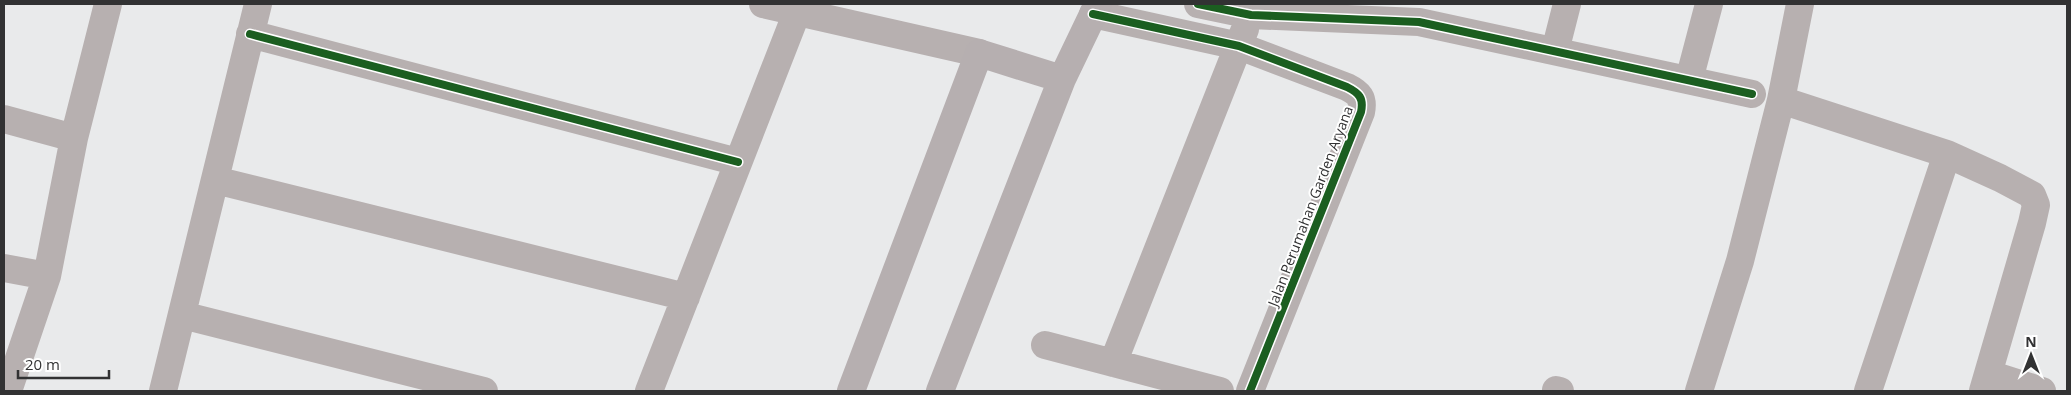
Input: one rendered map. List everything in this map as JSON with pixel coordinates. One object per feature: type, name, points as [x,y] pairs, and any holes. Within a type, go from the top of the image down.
[{"type":"street","points":[[8,391],[47,276],[74,138],[108,4]]},
{"type":"street","points":[[164,391],[258,4]]},
{"type":"street","points":[[763,4],[987,56],[1053,76]]},
{"type":"street","points":[[1198,4],[1251,15],[1283,10],[1421,13],[1555,51],[1752,94]]},
{"type":"street","points":[[1555,51],[1567,4]]},
{"type":"street","points":[[1689,80],[1709,4]]},
{"type":"street","points":[[1700,391],[1740,261],[1781,100],[1800,4]]},
{"type":"street","points":[[940,391],[1053,76],[1095,9]]},
{"type":"street","name":"Jalan Perumahan Garden Aryana","points":[[1095,9],[1239,46],[1348,87],[1359,94],[1363,104],[1250,391]]},
{"type":"street","points":[[649,391],[797,12]]},
{"type":"street","points":[[1113,363],[1251,15]]},
{"type":"street","points":[[250,34],[738,162]]},
{"type":"street","points":[[851,391],[987,56]]},
{"type":"street","points":[[1781,100],[1947,154],[2023,189],[2032,196],[2036,205],[2032,223],[1986,383],[2042,391]]},
{"type":"street","points":[[4,119],[74,138]]},
{"type":"street","points":[[1868,391],[1947,154]]},
{"type":"street","points":[[215,180],[686,297]]},
{"type":"street","points":[[4,268],[47,276]]},
{"type":"street","points":[[182,315],[484,391]]},
{"type":"street","points":[[1045,344],[1220,391]]},
{"type":"cycle path","points":[[1198,4],[1251,15],[1419,22],[1752,94]]},
{"type":"cycle path","points":[[1093,14],[1239,46],[1347,87],[1360,96],[1362,103],[1361,112],[1250,391]]},
{"type":"cycle path","points":[[250,34],[738,162]]}]
